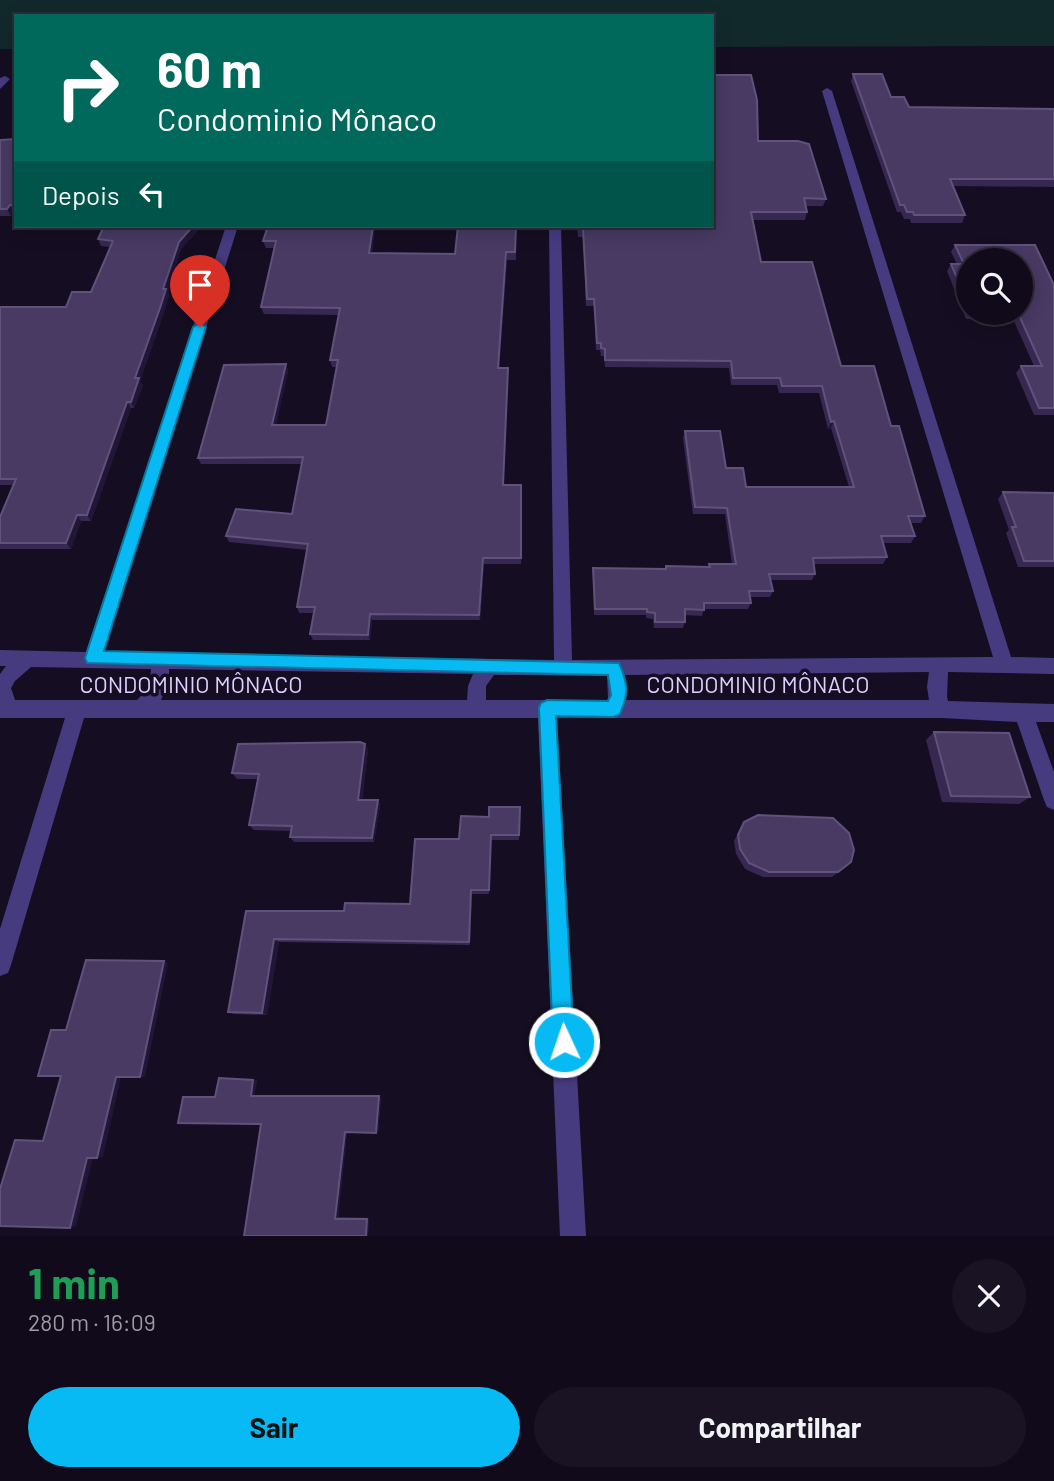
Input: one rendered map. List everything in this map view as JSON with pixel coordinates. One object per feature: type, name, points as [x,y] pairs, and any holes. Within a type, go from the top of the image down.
[{"type":"street","points":[[827,91],[1004,664]]},
{"type":"street","points":[[93,658],[231,228]]},
{"type":"street","points":[[555,228],[563,668]]},
{"type":"street","name":"CONDOMINIO MÔNACO","points":[[0,658],[563,668],[941,664],[1054,666]]},
{"type":"street","points":[[4,709],[2,688],[9,675],[28,658]]},
{"type":"street","points":[[140,710],[157,694],[162,677],[159,660]]},
{"type":"street","points":[[941,664],[935,682],[935,694],[942,709]]},
{"type":"street","points":[[479,710],[475,697],[477,681],[491,666]]},
{"type":"street","points":[[613,668],[619,681],[619,695],[614,709]]},
{"type":"street","points":[[547,708],[573,1236]]},
{"type":"street","name":"CONDOMINIO MÔNACO","points":[[4,709],[942,709],[1054,713]]},
{"type":"street","points":[[0,965],[77,709]]},
{"type":"street","points":[[1024,714],[1054,800]]},
{"type":"green space","points":[[0,0],[1054,0],[1054,46],[714,47],[714,14],[14,14],[14,49],[0,49]]},
{"type":"building","points":[[853,74],[882,74],[891,97],[904,97],[909,107],[1054,109],[1054,179],[950,179],[965,215],[914,215],[913,212],[907,212],[904,205],[900,205]]},
{"type":"building","points":[[714,75],[751,75],[757,100],[758,141],[798,141],[809,144],[826,199],[804,198],[807,212],[751,212],[761,262],[812,262],[841,366],[874,366],[891,426],[899,426],[925,516],[908,516],[915,536],[881,536],[887,557],[813,558],[815,574],[769,574],[773,591],[749,591],[751,603],[704,603],[704,610],[685,609],[685,622],[655,622],[655,613],[647,612],[647,609],[595,609],[593,568],[666,569],[666,566],[710,567],[709,564],[736,564],[727,508],[695,507],[685,431],[720,431],[726,468],[743,468],[746,487],[854,487],[834,421],[831,422],[822,386],[782,386],[780,378],[733,378],[731,361],[605,360],[605,349],[601,348],[601,343],[597,343],[594,299],[587,299],[583,229],[578,229],[714,228]]},
{"type":"building","points":[[14,139],[14,205],[7,209],[0,209],[0,140]]},
{"type":"building","points":[[103,228],[191,228],[179,242],[163,289],[166,289],[160,308],[135,378],[139,378],[131,402],[127,402],[87,515],[77,515],[66,543],[0,543],[0,517],[16,479],[0,479],[0,307],[66,307],[72,292],[91,292],[113,241],[98,239]]},
{"type":"building","points":[[267,228],[373,228],[369,253],[455,254],[458,228],[516,228],[515,252],[506,252],[498,368],[508,368],[503,485],[521,485],[521,558],[483,558],[479,615],[370,614],[368,635],[310,634],[315,607],[297,607],[308,544],[226,536],[236,509],[292,514],[303,457],[198,458],[224,365],[286,364],[272,425],[326,425],[338,360],[330,360],[340,308],[261,307],[276,241],[263,241]]},
{"type":"building","points":[[955,245],[1035,245],[1054,285],[1054,408],[1039,408],[1021,366],[1042,366],[1023,325],[1033,325],[1033,248],[956,248]]},
{"type":"building","points":[[1003,492],[1054,493],[1054,561],[1024,561],[1012,527],[1016,527]]},
{"type":"building","points":[[934,732],[1009,733],[1030,797],[951,796]]},
{"type":"building","points":[[238,744],[365,744],[358,800],[378,800],[372,838],[290,837],[292,826],[249,825],[259,774],[232,773]]},
{"type":"building","points":[[489,807],[520,807],[519,835],[491,835],[489,890],[471,890],[469,942],[274,939],[262,1013],[228,1012],[246,911],[344,911],[345,903],[410,904],[415,839],[459,839],[461,816],[489,817]]},
{"type":"building","points":[[758,815],[833,818],[849,833],[854,850],[851,862],[838,872],[769,872],[749,863],[740,849],[738,835],[744,822]]},
{"type":"building","points":[[86,960],[164,961],[140,1077],[116,1077],[97,1158],[87,1158],[70,1228],[0,1226],[0,1189],[15,1140],[43,1141],[61,1076],[38,1076],[51,1030],[66,1030]]},
{"type":"building","points":[[219,1078],[253,1080],[251,1096],[379,1096],[376,1133],[345,1132],[335,1219],[367,1219],[366,1236],[244,1236],[261,1124],[178,1123],[183,1097],[215,1097]]},
{"type":"route","points":[[200,327],[93,658],[613,668],[619,681],[619,695],[614,709],[547,708],[564,1042]]}]
